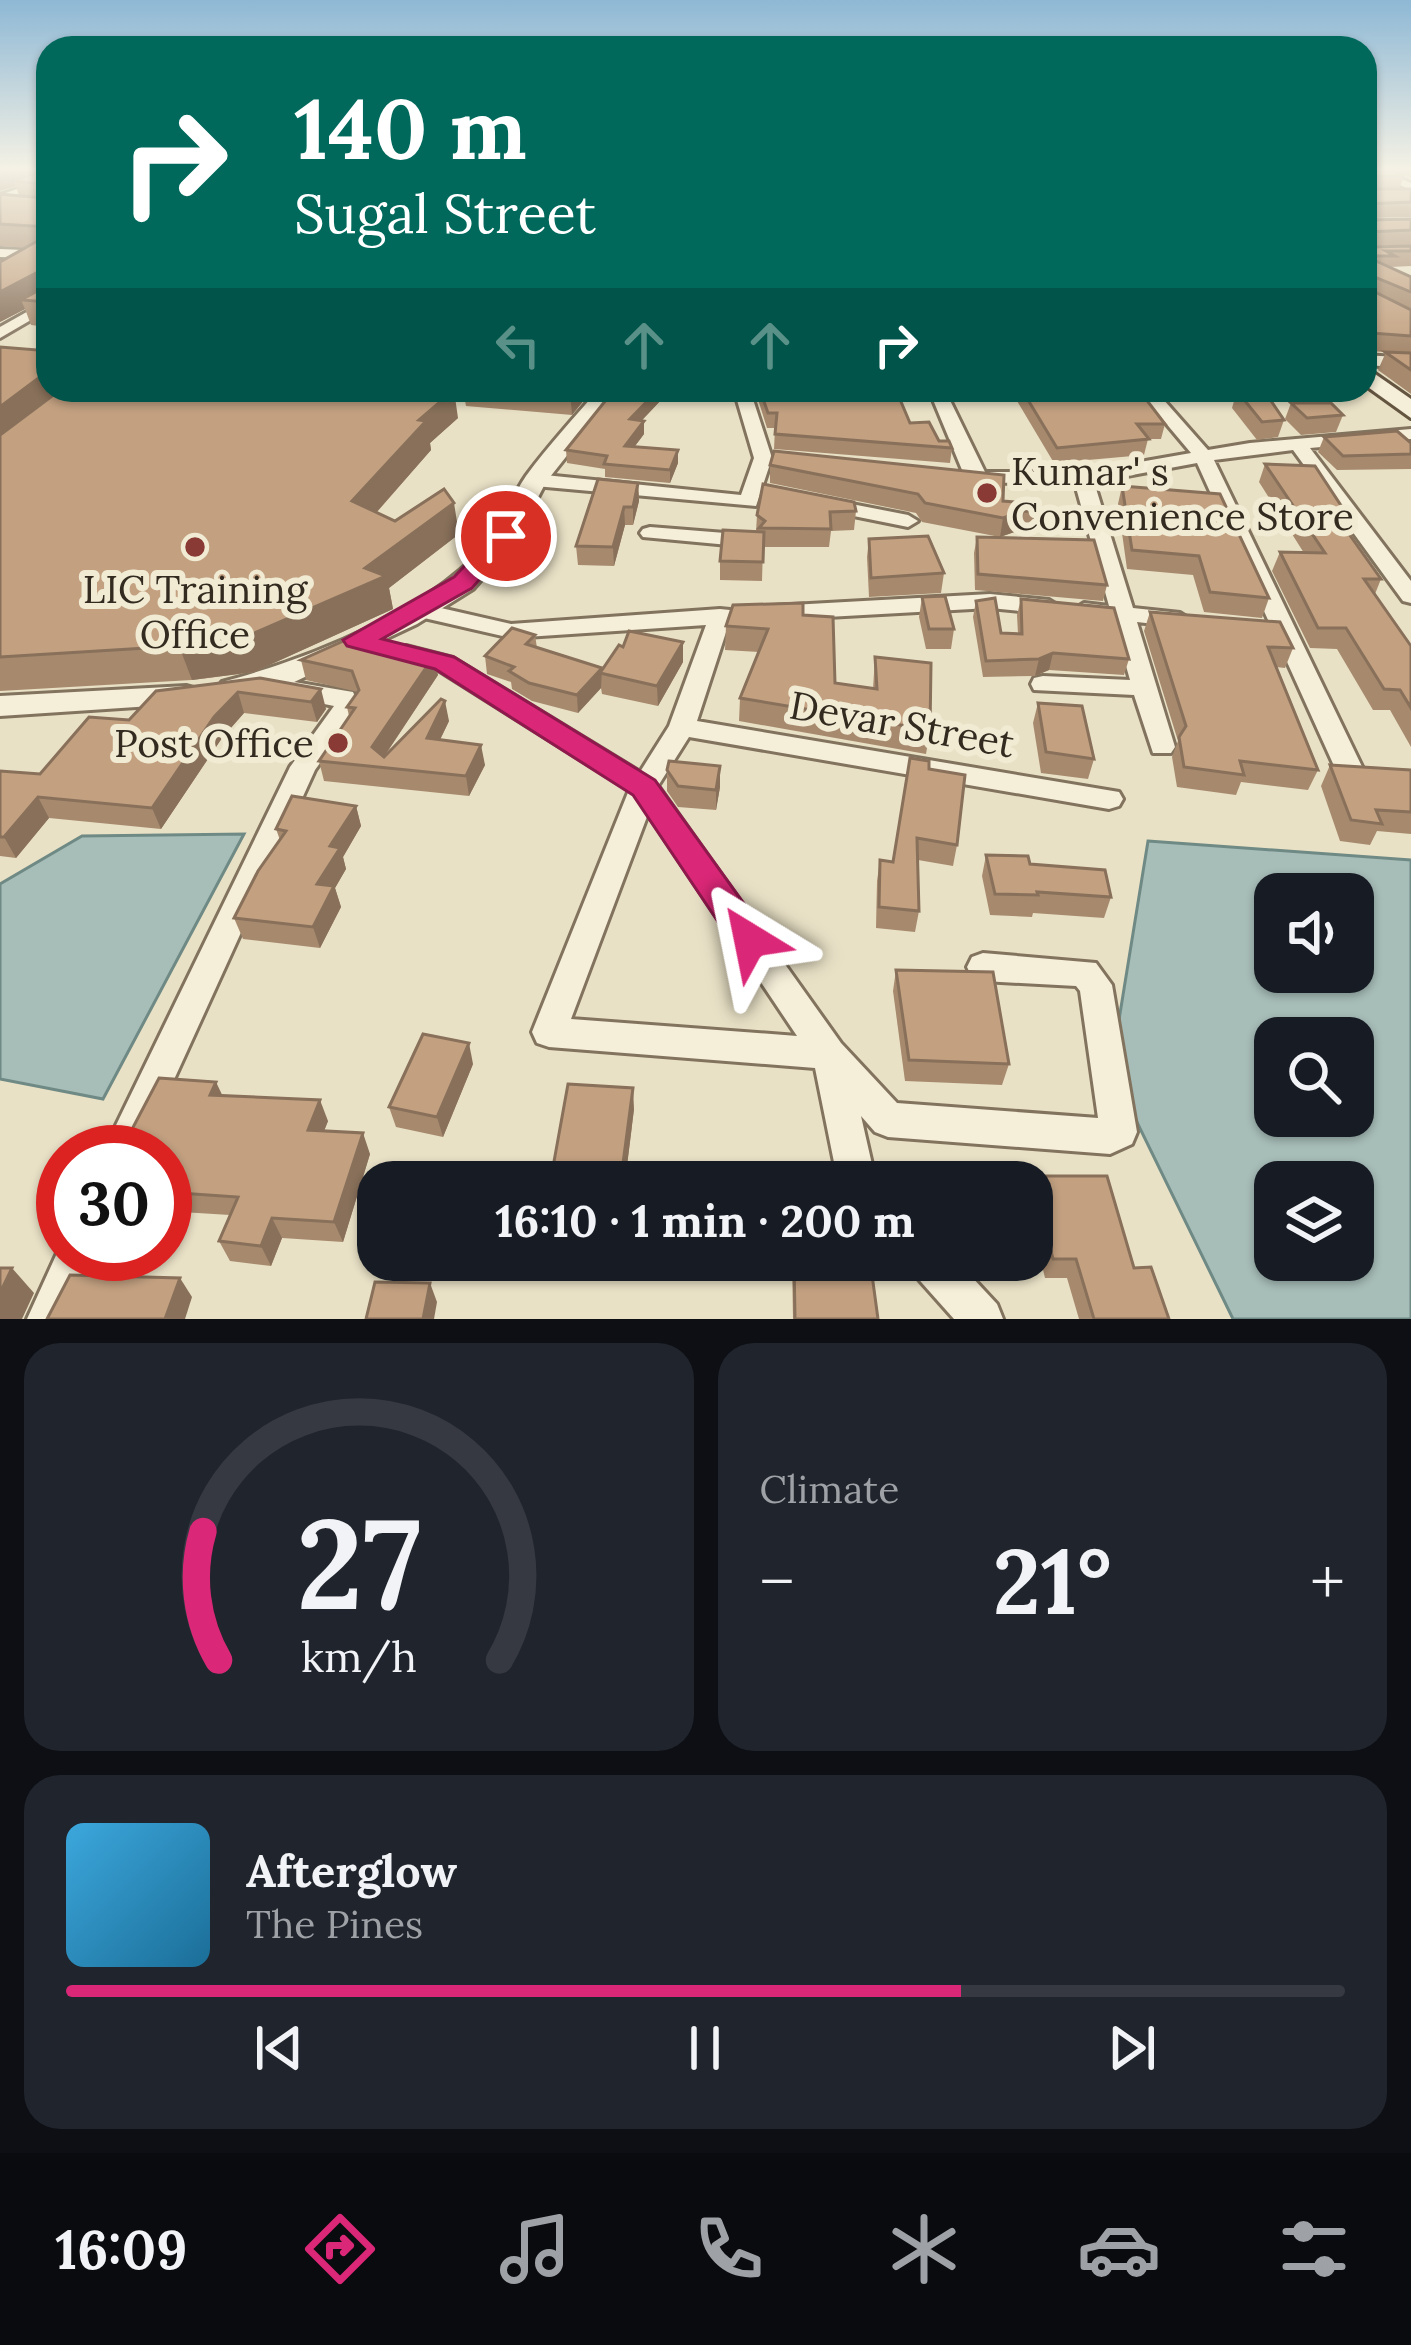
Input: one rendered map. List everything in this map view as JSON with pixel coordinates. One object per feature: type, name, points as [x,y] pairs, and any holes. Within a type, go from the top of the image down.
[{"type":"main road","points":[[1377,384],[1411,411]]},
{"type":"street","points":[[0,253],[36,254]]},
{"type":"street","points":[[0,333],[36,313]]},
{"type":"street","points":[[1377,362],[1411,363]]},
{"type":"street","points":[[262,685],[419,610],[463,583],[506,536],[535,480],[599,402]]},
{"type":"street","points":[[650,533],[751,547],[751,496],[763,458],[746,402]]},
{"type":"street","points":[[943,402],[978,478]]},
{"type":"street","points":[[1156,402],[1202,455],[1273,630],[1354,779]]},
{"type":"street","points":[[954,476],[1083,478],[1202,455],[1411,434]]},
{"type":"street","points":[[1298,444],[1411,596]]},
{"type":"street","points":[[763,458],[787,460]]},
{"type":"street","points":[[1083,478],[1095,546],[1124,614],[1162,747]]},
{"type":"street","points":[[535,480],[775,495]]},
{"type":"street","points":[[797,499],[908,521]]},
{"type":"street","points":[[419,610],[511,631],[990,601],[1216,624]]},
{"type":"street","points":[[719,616],[682,727],[644,788],[549,1032],[829,1054]]},
{"type":"street","points":[[357,640],[444,663],[644,788],[829,1054],[887,1120],[1110,1136],[1119,1132],[1096,985],[1084,974],[983,967]]},
{"type":"street","points":[[1043,684],[1145,688]]},
{"type":"street","points":[[0,706],[182,696],[262,685],[344,698],[347,707],[303,766],[135,1125]]},
{"type":"street","name":"Devar Street","points":[[682,727],[1109,799]]},
{"type":"street","points":[[829,1054],[852,1161]]},
{"type":"street","points":[[48,1319],[65,1281]]},
{"type":"street","points":[[947,1281],[982,1319]]},
{"type":"water","points":[[244,834],[103,1099],[0,1079],[0,884],[82,836]]},
{"type":"water","points":[[1148,841],[1411,860],[1411,1319],[1233,1319],[1111,1069]]},
{"type":"building","points":[[36,242],[36,273],[0,292],[0,262]]},
{"type":"building","points":[[1411,246],[1411,251],[1386,251],[1395,256],[1377,256],[1377,247]]},
{"type":"building","points":[[1377,261],[1411,277],[1411,292],[1377,278]]},
{"type":"building","points":[[1377,293],[1411,310],[1411,336],[1377,333]]},
{"type":"building","points":[[0,347],[36,350],[36,380],[0,407]]},
{"type":"building","points":[[1385,352],[1411,353],[1411,370]]},
{"type":"building","name":"LIC Training Office","points":[[44,402],[440,402],[419,420],[426,421],[352,501],[395,521],[444,489],[454,503],[365,568],[386,576],[243,638],[0,657],[0,435]]},
{"type":"building","points":[[604,402],[646,402],[630,419],[644,421],[625,446],[678,450],[670,470],[604,464],[607,456],[566,450]]},
{"type":"building","points":[[764,402],[901,402],[910,423],[929,422],[939,441],[949,441],[952,448],[775,434],[777,413],[768,413]]},
{"type":"building","points":[[1029,402],[1148,402],[1165,424],[1137,424],[1149,439],[1057,448]]},
{"type":"building","points":[[1246,402],[1272,402],[1284,420],[1262,422]]},
{"type":"building","points":[[1291,403],[1331,403],[1343,415],[1307,418]]},
{"type":"building","points":[[1397,431],[1411,443],[1411,454],[1343,456],[1324,437]]},
{"type":"building","points":[[774,451],[1004,475],[1003,501],[1039,504],[1040,512],[1003,518],[925,503],[918,494],[770,465]]},
{"type":"building","points":[[1265,464],[1315,466],[1344,510],[1332,510],[1381,579],[1364,579],[1411,646],[1411,708],[1400,690],[1384,689],[1346,628],[1318,628],[1280,552],[1325,553]]},
{"type":"building","points":[[598,479],[638,483],[633,507],[624,507],[613,547],[576,546]]},
{"type":"building","points":[[763,484],[854,502],[856,511],[830,512],[831,529],[759,528],[765,521],[757,515]]},
{"type":"building","points":[[1122,486],[1220,494],[1269,598],[1210,592],[1199,556],[1132,550]]},
{"type":"building","points":[[723,530],[764,532],[763,562],[720,561]]},
{"type":"building","points":[[928,536],[944,573],[871,578],[869,539]]},
{"type":"building","points":[[977,537],[1094,540],[1107,585],[978,574]]},
{"type":"building","points":[[945,596],[954,629],[929,629],[922,597]]},
{"type":"building","points":[[995,598],[1001,633],[1022,634],[1021,599],[1114,608],[1129,659],[1053,653],[1039,659],[986,661],[976,601]]},
{"type":"building","points":[[803,603],[803,615],[833,617],[835,683],[877,689],[875,657],[931,663],[930,730],[740,698],[768,629],[726,626],[733,605]]},
{"type":"building","points":[[1150,612],[1280,622],[1293,648],[1268,647],[1318,770],[1240,761],[1244,775],[1184,767],[1179,737],[1186,726]]},
{"type":"building","points":[[512,628],[535,635],[526,644],[602,668],[577,695],[529,683],[509,671],[514,667],[485,656]]},
{"type":"building","points":[[629,631],[683,642],[657,686],[600,673],[619,645],[623,647]]},
{"type":"building","points":[[359,634],[434,656],[372,747],[384,757],[441,699],[445,701],[427,738],[481,745],[466,776],[319,761],[355,708],[347,707],[359,690],[352,671],[301,660]]},
{"type":"building","points":[[260,678],[321,689],[311,702],[238,692],[214,717],[152,808],[38,797],[0,837],[0,771],[40,774],[89,717],[129,720],[156,691]]},
{"type":"building","points":[[1038,703],[1082,706],[1094,759],[1046,752]]},
{"type":"building","points":[[910,758],[929,761],[929,769],[965,775],[957,845],[917,838],[919,911],[879,907],[880,860],[893,862]]},
{"type":"building","points":[[669,761],[720,766],[716,790],[678,786],[667,770]]},
{"type":"building","points":[[1330,765],[1411,770],[1411,812],[1376,810],[1382,824],[1351,820]]},
{"type":"building","points":[[292,796],[356,806],[330,846],[340,848],[317,884],[334,886],[313,927],[234,918],[286,831],[276,829]]},
{"type":"building","points":[[986,855],[1028,856],[1030,864],[1105,870],[1111,897],[995,894]]},
{"type":"building","points":[[896,970],[993,972],[1009,1064],[909,1060]]},
{"type":"building","points":[[423,1034],[469,1043],[437,1117],[389,1107]]},
{"type":"building","points":[[159,1078],[216,1082],[210,1095],[320,1100],[308,1130],[363,1133],[334,1222],[272,1218],[261,1246],[219,1241],[238,1197],[192,1194],[192,1125],[134,1125]]},
{"type":"building","points":[[568,1084],[633,1088],[623,1161],[554,1161]]},
{"type":"building","points":[[1053,1176],[1107,1176],[1134,1268],[1151,1267],[1169,1319],[1094,1319],[1076,1259],[1053,1259]]},
{"type":"building","points":[[0,1268],[12,1268],[0,1293]]},
{"type":"building","points":[[67,1281],[179,1281],[165,1319],[47,1319]]},
{"type":"building","points":[[794,1281],[873,1281],[878,1319],[795,1319]]},
{"type":"building","points":[[375,1282],[430,1283],[423,1319],[366,1319]]},
{"type":"place","name":"Kumar' s Convenience Store","points":[[987,493]]},
{"type":"place","name":"LIC Training Office","points":[[195,547]]},
{"type":"place","name":"Post Office","points":[[338,743]]},
{"type":"route","points":[[506,536],[463,583],[407,618],[357,640],[444,663],[644,788],[750,940]]}]
